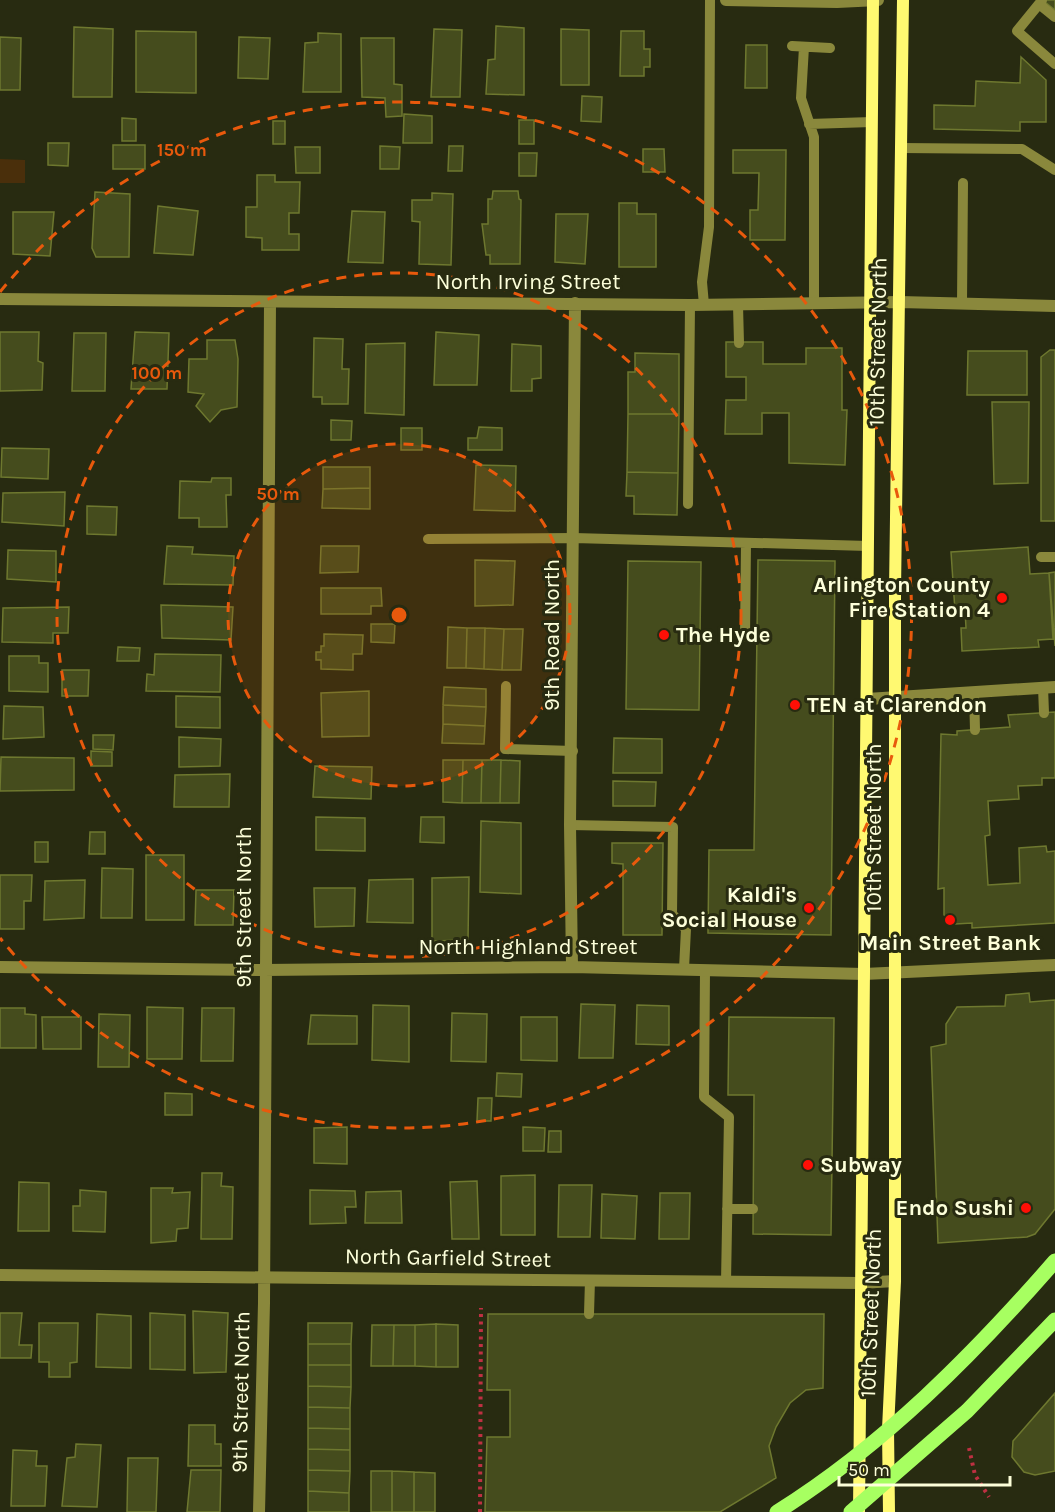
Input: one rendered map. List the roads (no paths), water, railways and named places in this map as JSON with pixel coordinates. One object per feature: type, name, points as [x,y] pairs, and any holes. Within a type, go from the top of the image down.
[{"type":"main road","name":"10th Street North","points":[[858,1511],[873,0]]},
{"type":"main road","name":"10th Street North","points":[[889,1512],[888,1429],[896,1281],[895,698],[903,0]]},
{"type":"main road","points":[[777,1512],[859,1453],[971,1355],[1055,1261]]},
{"type":"main road","points":[[858,1511],[967,1411],[1055,1320]]},
{"type":"street","points":[[726,0],[878,0]]},
{"type":"street","name":"North Irving Street","points":[[0,299],[690,305],[900,302],[1055,306]]},
{"type":"street","name":"9th Street North","points":[[259,1512],[264,1278],[264,970],[270,302]]},
{"type":"street","name":"9th Road North","points":[[572,967],[570,825],[573,751],[575,303]]},
{"type":"street","points":[[867,699],[1049,687]]},
{"type":"street","name":"North Highland Street","points":[[0,967],[264,970],[572,967],[896,974],[1055,965]]},
{"type":"street","name":"North Garfield Street","points":[[0,1275],[860,1283],[896,1281]]},
{"type":"lane","points":[[704,304],[702,282],[709,227],[710,0]]},
{"type":"lane","points":[[1055,17],[1041,2],[1017,31],[1055,64]]},
{"type":"lane","points":[[792,46],[830,48]]},
{"type":"lane","points":[[804,47],[801,99],[814,148],[814,303]]},
{"type":"lane","points":[[809,124],[872,122]]},
{"type":"lane","points":[[900,148],[1022,149],[1055,170]]},
{"type":"lane","points":[[962,303],[963,183]]},
{"type":"lane","points":[[688,504],[690,305]]},
{"type":"lane","points":[[738,305],[739,343]]},
{"type":"lane","points":[[428,539],[574,538],[868,546]]},
{"type":"lane","points":[[745,637],[746,543]]},
{"type":"lane","points":[[1041,557],[1055,557]]},
{"type":"lane","points":[[506,686],[505,749],[573,751]]},
{"type":"lane","points":[[1044,713],[1049,687]]},
{"type":"lane","points":[[974,692],[975,730]]},
{"type":"lane","points":[[570,825],[673,827],[672,914],[686,929],[684,969]]},
{"type":"lane","points":[[705,971],[704,1097],[729,1117],[726,1282]]},
{"type":"lane","points":[[727,1209],[753,1209]]},
{"type":"lane","points":[[589,1314],[590,1280]]},
{"type":"place","name":"Arlington County Fire Station 4","points":[[1002,598]]},
{"type":"place","name":"The Hyde","points":[[664,635]]},
{"type":"place","name":"TEN at Clarendon","points":[[795,705]]},
{"type":"place","name":"Kaldi's Social House","points":[[809,908]]},
{"type":"place","name":"Main Street Bank","points":[[950,920]]},
{"type":"place","name":"Subway","points":[[808,1165]]},
{"type":"place","name":"Endo Sushi","points":[[1026,1208]]}]
